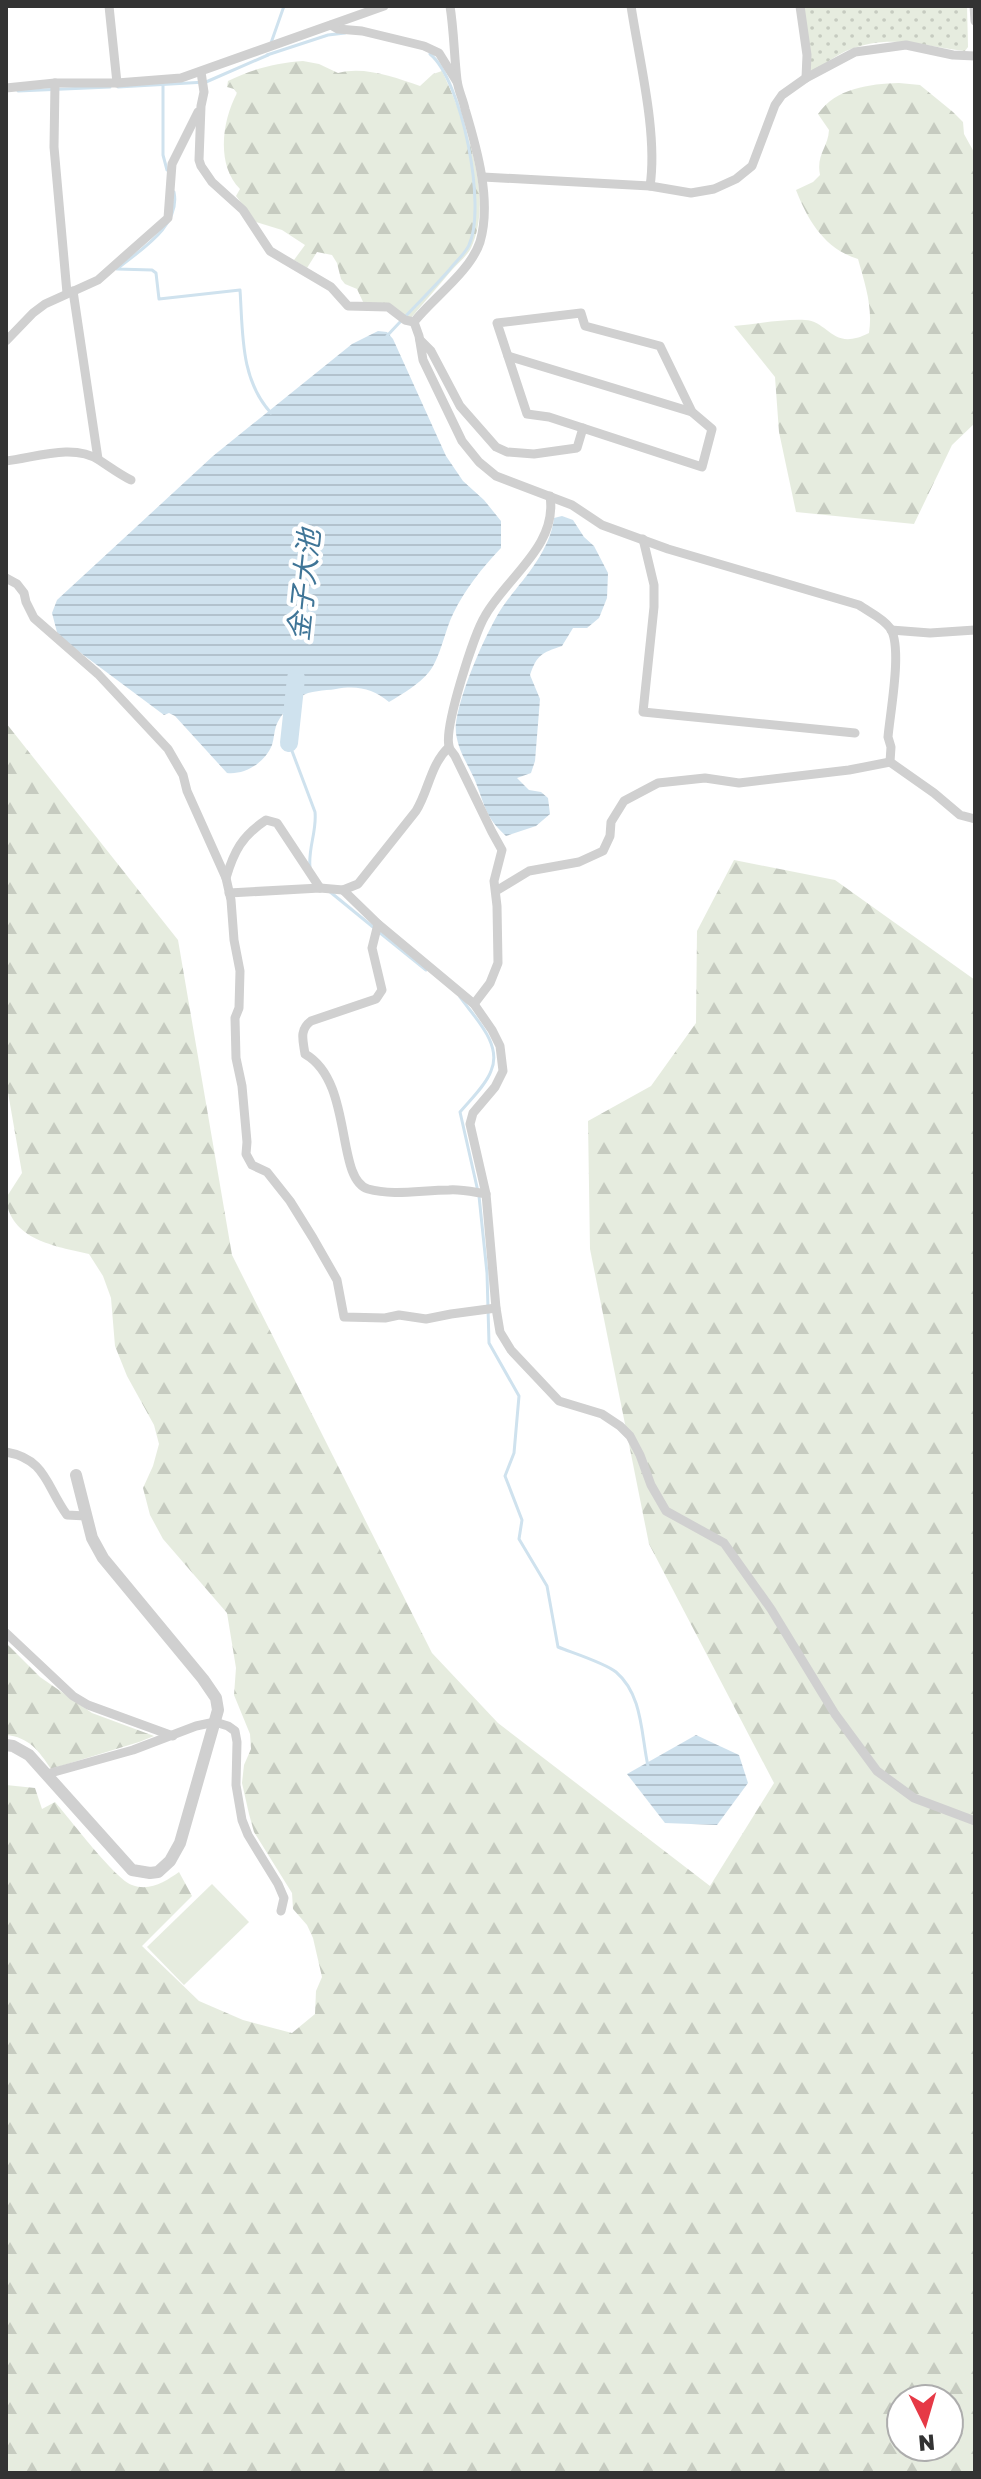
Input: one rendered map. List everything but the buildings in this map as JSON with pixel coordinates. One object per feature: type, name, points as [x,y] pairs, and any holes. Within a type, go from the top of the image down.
[{"type":"street","points":[[109,6],[117,83]]},
{"type":"street","points":[[6,88],[181,78],[384,6]]},
{"type":"street","points":[[414,322],[457,276],[480,243],[483,224],[483,177],[457,82],[450,6]]},
{"type":"street","points":[[631,6],[649,125],[650,186]]},
{"type":"street","points":[[800,6],[807,55],[806,78]]},
{"type":"street","points":[[974,6],[975,21]]},
{"type":"street","points":[[331,25],[424,46],[439,53],[457,82]]},
{"type":"street","points":[[483,177],[650,186],[691,193],[714,189],[736,179],[752,166],[775,105],[782,95],[806,78],[855,52],[906,45],[953,55],[975,56]]},
{"type":"street","points":[[201,72],[204,92],[201,106],[201,166],[212,182],[243,210],[270,251],[331,287],[348,306],[388,307],[405,320],[414,322]]},
{"type":"street","points":[[55,83],[54,147],[70,292],[98,459]]},
{"type":"street","points":[[6,341],[33,313],[98,280],[168,218],[172,164],[201,106]]},
{"type":"street","points":[[508,356],[692,412],[712,429],[702,467],[549,417],[527,414],[497,323],[581,313],[585,326],[660,346],[692,412]]},
{"type":"street","points":[[414,322],[423,360],[462,441],[479,462],[496,476],[572,505],[602,525],[668,549],[859,605],[891,630],[930,633],[975,630]]},
{"type":"street","points":[[420,340],[431,351],[460,406],[496,447],[507,452],[534,454],[577,448],[583,428]]},
{"type":"street","points":[[6,461],[63,452],[98,459],[131,480]]},
{"type":"street","points":[[474,1004],[490,983],[498,963],[494,881],[502,850],[449,747],[448,730],[483,619],[538,546],[552,508],[550,496]]},
{"type":"street","points":[[643,539],[654,585],[643,712],[855,733]]},
{"type":"street","points":[[6,578],[17,584],[24,593],[34,618],[98,674],[168,749],[183,775],[187,791],[226,878],[229,893],[240,971],[239,1008],[235,1018],[236,1058],[242,1086],[246,1154],[252,1165],[267,1172],[298,1213],[337,1280],[344,1317],[385,1318],[399,1315],[426,1319],[496,1308]]},
{"type":"street","points":[[890,762],[888,737],[897,657],[891,630]]},
{"type":"street","points":[[229,893],[320,888],[343,890],[358,884],[423,799],[437,759],[449,747]]},
{"type":"street","points":[[496,891],[529,871],[579,862],[603,851],[610,836],[611,822],[624,801],[658,783],[705,778],[739,783],[890,762],[960,815],[975,819]]},
{"type":"street","points":[[226,878],[234,852],[252,829],[266,820],[277,823],[320,888]]},
{"type":"street","points":[[343,890],[378,924],[474,1004],[500,1046],[503,1071],[495,1087],[473,1113],[470,1124],[486,1194],[500,1332],[511,1350],[559,1401],[602,1414],[620,1426],[635,1446],[666,1511],[724,1543],[771,1609],[835,1714],[877,1771],[914,1798],[975,1821]]},
{"type":"street","points":[[378,924],[372,948],[382,990],[376,999],[311,1021],[304,1026],[302,1035],[305,1054],[322,1067],[339,1105],[346,1154],[355,1181],[363,1188],[380,1191],[452,1189],[486,1194]]},
{"type":"street","points":[[6,1452],[27,1457],[35,1464],[67,1515],[86,1516]]},
{"type":"street","points":[[6,1745],[29,1755],[132,1870],[158,1872],[170,1861],[180,1843],[215,1722],[218,1710],[216,1698],[103,1558],[92,1538],[76,1475]]},
{"type":"street","points":[[6,1633],[73,1696],[88,1705],[173,1736]]},
{"type":"street","points":[[47,1774],[106,1758],[196,1726],[215,1722],[228,1726],[235,1731],[237,1742],[236,1785],[242,1820],[278,1884],[284,1898],[281,1911]]},
{"type":"green space","points":[[801,6],[967,6],[968,47],[965,51],[906,42],[877,43],[846,51],[808,72]]},
{"type":"green space","points":[[303,61],[338,73],[369,72],[420,86],[433,74],[442,71],[451,90],[474,158],[480,205],[478,227],[469,251],[411,318],[364,304],[357,289],[341,279],[332,255],[317,252],[307,268],[294,260],[305,245],[282,230],[256,222],[236,196],[240,189],[227,168],[224,142],[228,116],[237,93],[227,87],[228,81],[264,67]]},
{"type":"green space","points":[[899,83],[920,85],[953,112],[963,122],[964,134],[975,154],[975,423],[952,445],[914,524],[796,512],[779,432],[775,377],[734,326],[805,320],[839,338],[857,338],[869,333],[869,305],[858,259],[827,241],[806,212],[796,190],[820,175],[821,156],[829,130],[818,114],[825,105],[854,89]]},
{"type":"green space","points":[[6,723],[178,940],[232,1255],[432,1653],[498,1723],[710,1886],[774,1783],[649,1544],[590,1249],[588,1121],[651,1086],[696,1023],[697,931],[734,860],[835,880],[975,980],[975,2473],[6,2473],[6,1785],[35,1788],[42,1809],[55,1802],[104,1861],[132,1885],[151,1886],[179,1872],[192,1896],[142,1946],[199,2001],[243,2020],[292,2033],[315,2014],[316,1991],[322,1977],[313,1938],[307,1925],[293,1909],[292,1893],[254,1832],[249,1814],[242,1783],[244,1765],[251,1749],[250,1734],[234,1695],[236,1668],[227,1613],[163,1539],[150,1515],[143,1488],[159,1444],[154,1425],[127,1376],[115,1346],[111,1298],[103,1276],[89,1254],[36,1239],[16,1223],[9,1212],[6,1198],[22,1173],[6,1081]]},
{"type":"green space","points":[[6,1643],[40,1677],[92,1713],[154,1736],[51,1769],[33,1746],[6,1735]]},
{"type":"green space","points":[[212,1884],[249,1922],[184,1985],[147,1947]]},
{"type":"water","points":[[378,331],[387,332],[393,339],[446,456],[463,481],[501,521],[501,548],[463,596],[433,666],[425,677],[389,702],[371,691],[358,688],[304,695],[280,718],[265,757],[248,770],[227,773],[175,716],[169,713],[164,715],[58,636],[52,613],[57,600],[213,456],[352,344]]},
{"type":"water","points":[[562,516],[573,520],[594,546],[608,573],[607,598],[599,618],[587,628],[573,628],[562,646],[538,659],[530,675],[540,699],[535,761],[531,773],[517,778],[529,790],[541,792],[548,798],[550,814],[536,826],[506,836],[489,816],[483,803],[461,751],[456,733],[457,721],[466,685],[491,628],[542,552],[554,518]]},
{"type":"water","points":[[696,1735],[739,1755],[748,1783],[717,1825],[665,1823],[627,1774]]},
{"type":"waterway","points":[[271,43],[284,6]]},
{"type":"waterway","points":[[267,55],[328,35],[345,33]]},
{"type":"waterway","points":[[387,336],[463,254],[474,227],[473,175],[461,116],[442,68],[430,54]]},
{"type":"waterway","points":[[118,87],[206,82],[268,55]]},
{"type":"waterway","points":[[163,86],[163,155],[167,170]]},
{"type":"waterway","points":[[18,91],[110,87]]},
{"type":"waterway","points":[[174,192],[175,204],[165,226],[117,269],[152,270],[156,273],[159,299],[240,290],[248,370],[261,400],[271,413]]},
{"type":"waterway","name":"金子大池","points":[[289,743],[296,678]]},
{"type":"waterway","points":[[289,743],[315,812],[310,867]]},
{"type":"waterway","points":[[329,891],[373,927]]},
{"type":"waterway","points":[[379,932],[426,970]]},
{"type":"waterway","points":[[460,997],[485,1031],[493,1051],[494,1061],[489,1076],[460,1112],[479,1196],[487,1273],[489,1343],[519,1396],[514,1453],[505,1476],[522,1520],[519,1539],[547,1586],[558,1647],[611,1669],[625,1681],[640,1716],[648,1766]]}]
